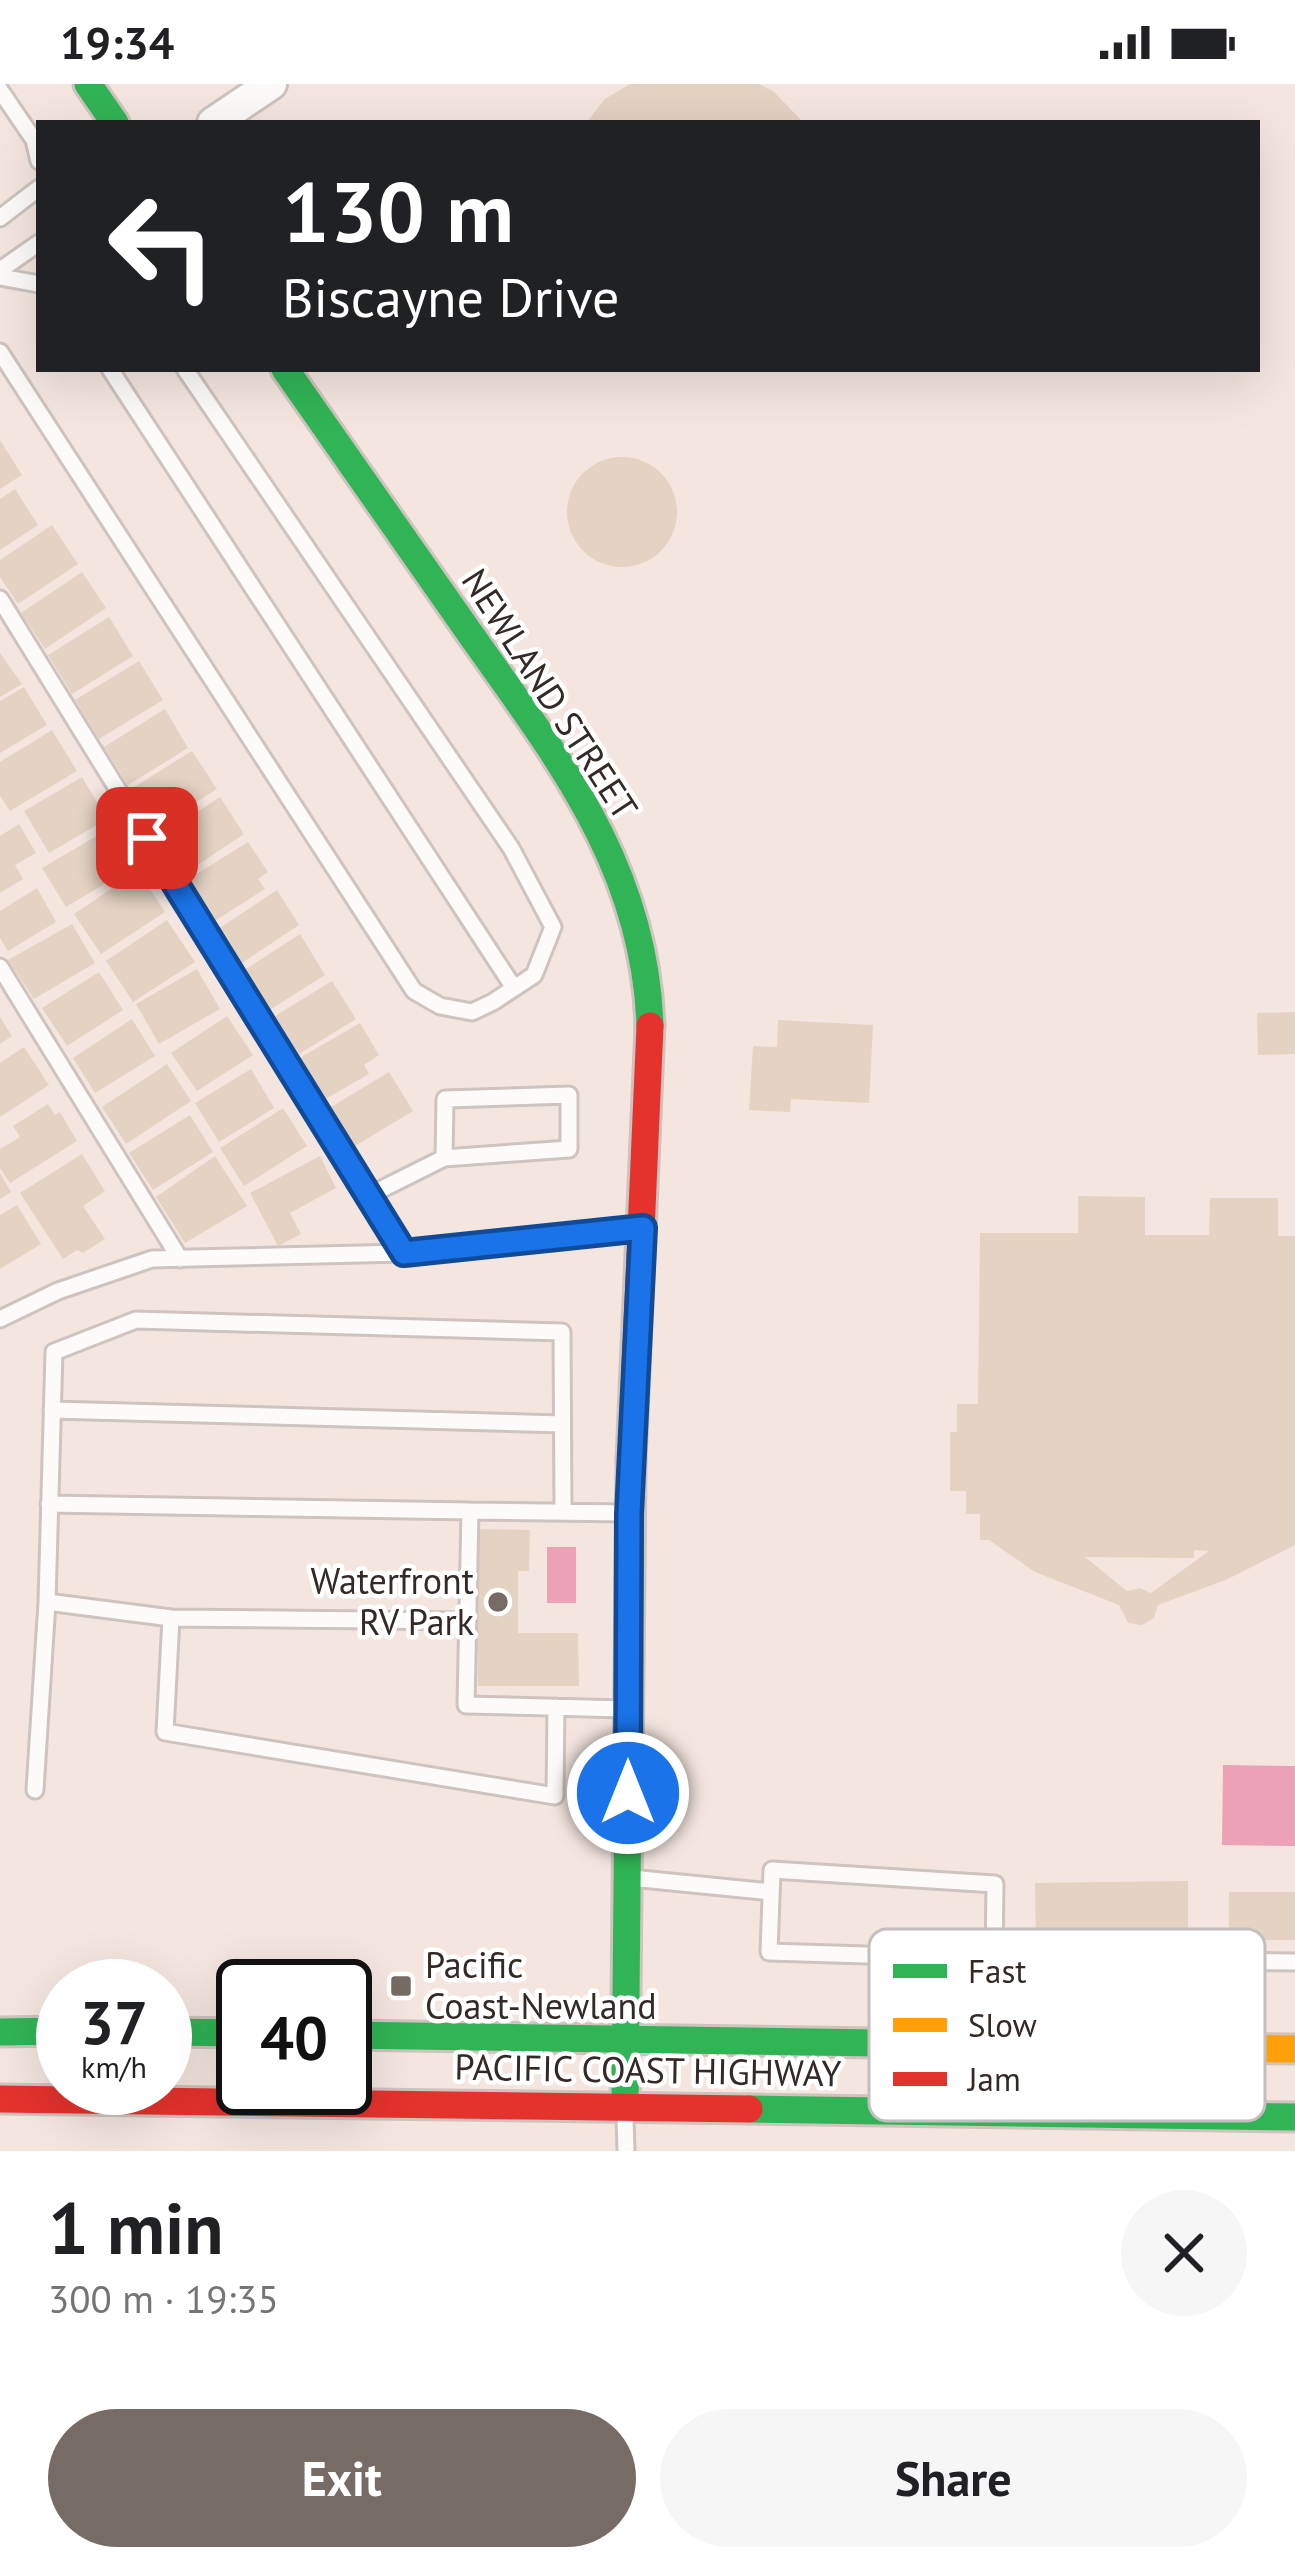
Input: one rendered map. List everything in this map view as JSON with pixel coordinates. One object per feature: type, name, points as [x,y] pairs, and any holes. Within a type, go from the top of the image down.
[{"type":"main road","points":[[88,84],[113,120]]},
{"type":"main road","name":"NEWLAND STREET","points":[[287,372],[565,770],[611,851],[639,938],[650,1021],[629,1514],[625,2105]]},
{"type":"main road","points":[[0,2032],[36,2031]]},
{"type":"main road","name":"PACIFIC COAST HIGHWAY","points":[[372,2036],[869,2044]]},
{"type":"main road","name":"PACIFIC COAST HIGHWAY","points":[[1265,2049],[1295,2049]]},
{"type":"main road","name":"PACIFIC COAST HIGHWAY","points":[[0,2099],[869,2109]]},
{"type":"main road","name":"PACIFIC COAST HIGHWAY","points":[[1265,2116],[1295,2117]]},
{"type":"street","points":[[217,120],[271,84]]},
{"type":"lane","points":[[0,91],[36,148]]},
{"type":"lane","points":[[0,218],[36,190]]},
{"type":"lane","points":[[0,273],[36,245]]},
{"type":"lane","points":[[0,273],[36,283]]},
{"type":"lane","points":[[0,352],[414,991],[440,1006],[472,1012],[534,975],[553,927],[511,848],[187,372]]},
{"type":"lane","points":[[112,372],[514,988]]},
{"type":"lane","points":[[0,599],[404,1253]]},
{"type":"lane","points":[[0,967],[180,1259]]},
{"type":"lane","points":[[368,1196],[444,1158],[569,1149],[569,1095],[445,1099],[444,1158]]},
{"type":"lane","points":[[0,1318],[58,1291],[152,1259],[404,1253],[643,1228]]},
{"type":"lane","points":[[35,1790],[47,1602],[54,1352],[136,1321],[562,1332],[562,1512]]},
{"type":"lane","points":[[52,1410],[562,1424]]},
{"type":"lane","points":[[50,1504],[629,1514]]},
{"type":"lane","points":[[470,1511],[466,1705],[628,1709]]},
{"type":"lane","points":[[47,1602],[170,1618],[468,1621]]},
{"type":"lane","points":[[170,1618],[165,1732],[555,1796],[556,1707]]},
{"type":"lane","points":[[869,1955],[769,1952],[772,1870],[995,1884],[994,1929]]},
{"type":"lane","points":[[628,1878],[771,1892]]},
{"type":"lane","points":[[1265,1962],[1295,1962]]},
{"type":"lane","points":[[625,2105],[626,2151]]},
{"type":"shaded area","points":[[547,1547],[576,1547],[576,1603],[547,1603]]},
{"type":"shaded area","points":[[1223,1765],[1295,1766],[1295,1846],[1222,1845]]},
{"type":"building","points":[[630,84],[759,84],[773,91],[801,120],[588,120],[605,99]]},
{"type":"building","points":[[0,440],[22,475],[0,489]]},
{"type":"building","points":[[622,457],[643,461],[661,473],[673,491],[677,512],[673,533],[661,551],[643,563],[622,567],[601,563],[583,551],[571,533],[567,512],[571,491],[583,473],[601,461]]},
{"type":"building","points":[[15,489],[38,525],[0,550],[0,499]]},
{"type":"building","points":[[52,525],[78,564],[18,604],[0,577],[0,560]]},
{"type":"building","points":[[82,572],[106,608],[45,649],[21,613]]},
{"type":"building","points":[[109,617],[133,656],[72,694],[48,655]]},
{"type":"building","points":[[0,653],[22,684],[0,697]]},
{"type":"building","points":[[139,661],[163,700],[99,739],[75,700]]},
{"type":"building","points":[[24,687],[47,725],[0,753],[0,701]]},
{"type":"building","points":[[165,709],[188,748],[128,785],[104,747]]},
{"type":"building","points":[[52,730],[77,771],[10,811],[0,796],[0,762]]},
{"type":"building","points":[[192,751],[217,789],[155,828],[131,789]]},
{"type":"building","points":[[82,777],[107,819],[49,853],[24,811]]},
{"type":"building","points":[[220,797],[244,834],[187,872],[162,835]]},
{"type":"building","points":[[19,824],[36,853],[15,865],[23,879],[0,893],[0,836]]},
{"type":"building","points":[[112,827],[136,865],[66,907],[42,868]]},
{"type":"building","points":[[248,842],[268,872],[258,879],[265,889],[213,922],[187,880]]},
{"type":"building","points":[[138,871],[165,912],[101,954],[74,914]]},
{"type":"building","points":[[37,888],[56,922],[8,951],[0,938],[0,911]]},
{"type":"building","points":[[277,890],[299,925],[239,965],[218,929]]},
{"type":"building","points":[[167,920],[195,962],[133,1002],[106,961]]},
{"type":"building","points":[[72,924],[95,963],[34,999],[8,960]]},
{"type":"building","points":[[300,934],[325,975],[268,1011],[243,971]]},
{"type":"building","points":[[197,969],[220,1009],[159,1044],[136,1004]]},
{"type":"building","points":[[99,972],[123,1010],[67,1046],[42,1008]]},
{"type":"building","points":[[332,981],[356,1019],[299,1054],[275,1016]]},
{"type":"building","points":[[1295,1012],[1295,1054],[1258,1055],[1257,1013]]},
{"type":"building","points":[[227,1016],[253,1055],[197,1091],[171,1053]]},
{"type":"building","points":[[0,1017],[12,1036],[0,1044]]},
{"type":"building","points":[[132,1019],[155,1056],[95,1093],[73,1058]]},
{"type":"building","points":[[778,1020],[873,1025],[869,1103],[791,1099],[790,1112],[749,1110],[753,1046],[777,1047]]},
{"type":"building","points":[[360,1023],[379,1055],[364,1065],[369,1074],[322,1101],[298,1059]]},
{"type":"building","points":[[24,1047],[49,1085],[0,1117],[0,1063]]},
{"type":"building","points":[[167,1064],[191,1101],[126,1144],[102,1107]]},
{"type":"building","points":[[251,1069],[274,1108],[219,1142],[195,1103]]},
{"type":"building","points":[[389,1072],[413,1111],[350,1149],[326,1110]]},
{"type":"building","points":[[48,1104],[55,1115],[60,1112],[77,1141],[10,1183],[0,1168],[0,1149],[20,1137],[13,1126]]},
{"type":"building","points":[[283,1108],[307,1146],[244,1186],[220,1148]]},
{"type":"building","points":[[190,1115],[213,1152],[153,1190],[129,1153]]},
{"type":"building","points":[[82,1154],[105,1191],[83,1206],[105,1239],[63,1259],[20,1193]]},
{"type":"building","points":[[215,1156],[247,1206],[185,1243],[156,1197]]},
{"type":"building","points":[[320,1156],[336,1188],[290,1213],[301,1234],[278,1246],[250,1193]]},
{"type":"building","points":[[0,1173],[11,1192],[0,1199]]},
{"type":"building","points":[[1078,1196],[1145,1197],[1145,1235],[1209,1235],[1210,1198],[1278,1198],[1278,1236],[1295,1236],[1295,1545],[1228,1579],[1158,1605],[1154,1618],[1142,1625],[1128,1623],[1119,1605],[1035,1572],[989,1540],[980,1540],[980,1514],[966,1514],[966,1491],[950,1491],[950,1432],[957,1432],[957,1404],[978,1404],[980,1233],[1078,1233]],"holes":[[[1194,1550],[1209,1551],[1151,1593],[1140,1588],[1127,1591],[1085,1557],[1194,1558]]]},
{"type":"building","points":[[17,1205],[41,1244],[0,1269],[0,1215]]},
{"type":"building","name":"Waterfront RV Park","points":[[476,1529],[530,1530],[529,1571],[518,1571],[518,1633],[578,1633],[579,1686],[478,1686]]},
{"type":"building","points":[[1188,1881],[1188,1929],[1036,1929],[1035,1883]]},
{"type":"building","points":[[1229,1892],[1295,1892],[1295,1940],[1265,1940],[1265,1929],[1229,1929]]},
{"type":"traffic: fast","points":[[88,84],[113,120]]},
{"type":"traffic: fast","points":[[287,372],[530,718],[588,812],[631,912],[644,967],[650,1026]]},
{"type":"traffic: fast","points":[[625,2106],[631,1460]]},
{"type":"traffic: fast","points":[[0,2032],[36,2031]]},
{"type":"traffic: fast","points":[[192,2032],[216,2033]]},
{"type":"traffic: fast","points":[[372,2035],[869,2043]]},
{"type":"traffic: fast","points":[[749,2109],[869,2111]]},
{"type":"traffic: fast","points":[[1265,2117],[1295,2117]]},
{"type":"traffic: slow","points":[[1265,2049],[1295,2049]]},
{"type":"traffic: jam","points":[[631,1460],[650,1026]]},
{"type":"traffic: jam","points":[[0,2099],[749,2109]]},
{"type":"place","name":"Waterfront RV Park","points":[[498,1602]]},
{"type":"place","name":"Pacific Coast-Newland","points":[[401,1986]]},
{"type":"route","points":[[147,838],[404,1253],[643,1228],[629,1514],[628,1793]]}]
